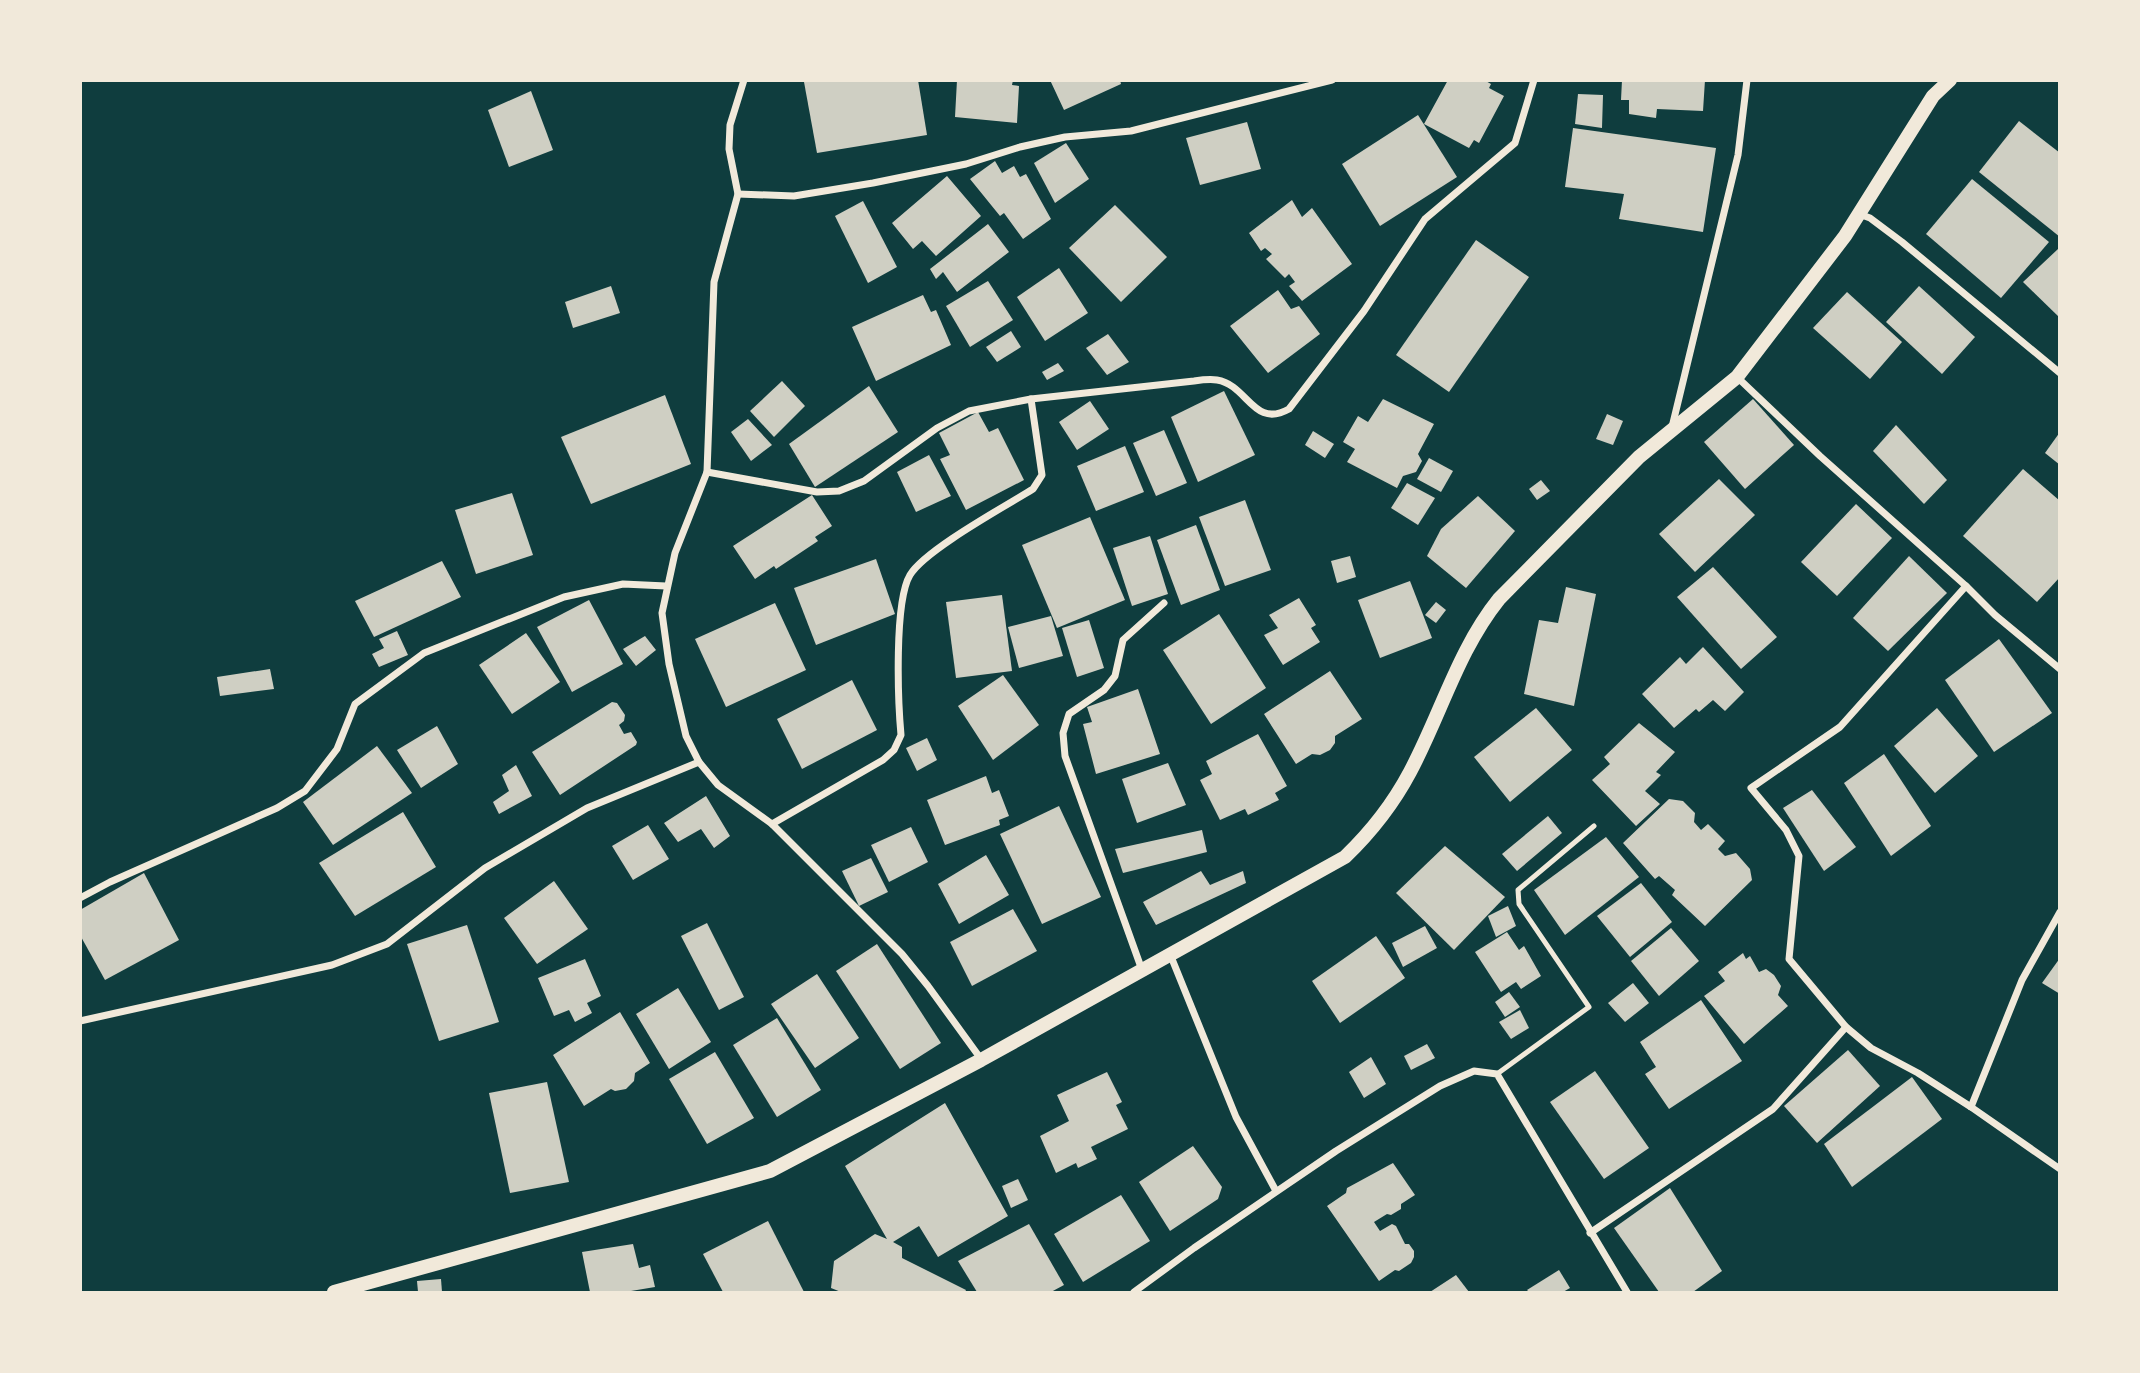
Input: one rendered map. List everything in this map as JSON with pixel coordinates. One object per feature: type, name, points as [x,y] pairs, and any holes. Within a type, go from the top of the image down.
[{"type":"main road","points":[[334,1293],[770,1171],[981,1060],[1345,857],[1371,833],[1410,772],[1469,643],[1484,617],[1639,457],[1737,377],[1845,236],[1933,96],[1950,80]]},
{"type":"street","points":[[744,80],[730,125],[729,149],[738,194],[714,282],[707,472],[675,553],[662,614],[686,736],[699,762],[718,785],[772,824],[902,954],[981,1060]]},
{"type":"street","points":[[738,194],[794,196],[873,183],[966,164],[1065,137],[1131,131],[1307,83],[1332,80]]},
{"type":"street","points":[[707,472],[817,492],[839,491],[864,481],[937,428],[969,411],[1031,399],[1194,381],[1217,380],[1234,388],[1263,414],[1277,416],[1289,409],[1364,311],[1425,219],[1516,143],[1534,80]]},
{"type":"street","points":[[1671,432],[1738,155],[1747,80]]},
{"type":"street","points":[[1858,214],[1870,218],[1902,242],[2060,373]]},
{"type":"street","points":[[1737,377],[1995,615],[2060,669]]},
{"type":"street","points":[[772,824],[868,770],[894,750],[901,735],[900,603],[910,576],[926,557],[1033,489],[1042,475],[1031,399]]},
{"type":"street","points":[[80,898],[277,808],[305,791],[337,749],[355,704],[424,653],[564,597],[623,584],[666,586]]},
{"type":"street","points":[[1966,586],[1840,727],[1751,788],[1786,830],[1800,856],[1788,959],[1846,1027],[1871,1048],[1918,1073],[2060,1169]]},
{"type":"street","points":[[1142,970],[1065,756],[1063,733],[1069,714],[1104,690],[1115,676],[1123,640],[1164,603]]},
{"type":"street","points":[[80,1021],[332,965],[387,944],[485,868],[576,815],[699,762]]},
{"type":"street","points":[[1971,1107],[2022,980],[2060,912]]},
{"type":"street","points":[[1169,954],[1236,1117],[1276,1191]]},
{"type":"street","points":[[1590,1233],[1773,1109],[1846,1027]]},
{"type":"street","points":[[1134,1293],[1276,1191],[1440,1086],[1474,1071],[1497,1074],[1627,1293]]},
{"type":"lane","points":[[1497,1074],[1589,1007],[1519,904],[1518,890],[1594,826]]},
{"type":"building","points":[[918,80],[927,135],[817,153],[804,82]]},
{"type":"building","points":[[957,80],[1013,80],[1012,85],[1019,86],[1017,123],[955,117]]},
{"type":"building","points":[[1050,80],[1120,80],[1121,84],[1064,110]]},
{"type":"building","points":[[1448,80],[1484,80],[1491,84],[1489,88],[1504,96],[1479,143],[1474,140],[1469,148],[1424,124]]},
{"type":"building","points":[[1622,80],[1705,80],[1703,111],[1657,109],[1656,118],[1629,114],[1629,100],[1621,100]]},
{"type":"building","points":[[531,91],[553,150],[509,167],[488,110]]},
{"type":"building","points":[[1578,94],[1603,95],[1602,128],[1575,124]]},
{"type":"building","points":[[1418,115],[1457,177],[1380,226],[1342,164]]},
{"type":"building","points":[[2019,121],[2060,153],[2060,237],[1979,172]]},
{"type":"building","points":[[1247,122],[1261,169],[1200,185],[1186,138]]},
{"type":"building","points":[[1573,128],[1716,148],[1703,232],[1619,219],[1624,194],[1565,187]]},
{"type":"building","points":[[1066,143],[1089,179],[1055,203],[1034,163]]},
{"type":"building","points":[[995,161],[1002,173],[1014,166],[1020,177],[1026,174],[1051,219],[1023,239],[1004,213],[1000,216],[970,179]]},
{"type":"building","points":[[947,176],[981,216],[936,256],[922,241],[913,249],[892,223]]},
{"type":"building","points":[[1972,179],[2049,242],[2001,298],[1926,234]]},
{"type":"building","points":[[1292,200],[1302,217],[1312,208],[1352,264],[1302,301],[1289,286],[1295,282],[1289,274],[1285,278],[1266,259],[1272,254],[1265,248],[1261,251],[1249,233]]},
{"type":"building","points":[[863,201],[897,267],[868,283],[835,216]]},
{"type":"building","points":[[1115,205],[1167,257],[1121,302],[1069,248]]},
{"type":"building","points":[[988,224],[1009,252],[957,292],[943,272],[936,279],[930,269]]},
{"type":"building","points":[[1476,240],[1529,277],[1449,392],[1396,355]]},
{"type":"building","points":[[2058,249],[2060,251],[2060,318],[2023,282]]},
{"type":"building","points":[[1059,268],[1088,313],[1045,341],[1017,297]]},
{"type":"building","points":[[988,281],[1013,320],[970,347],[946,306]]},
{"type":"building","points":[[611,286],[620,313],[573,328],[565,302]]},
{"type":"building","points":[[1919,286],[1975,337],[1942,374],[1886,322]]},
{"type":"building","points":[[1278,290],[1291,309],[1299,306],[1320,334],[1268,373],[1230,326]]},
{"type":"building","points":[[1847,292],[1902,342],[1870,379],[1813,328]]},
{"type":"building","points":[[923,295],[931,312],[936,310],[951,345],[876,381],[852,327]]},
{"type":"building","points":[[1011,331],[1021,347],[997,362],[986,347]]},
{"type":"building","points":[[1108,334],[1129,362],[1107,375],[1086,348]]},
{"type":"building","points":[[1058,363],[1064,371],[1047,380],[1042,372]]},
{"type":"building","points":[[782,381],[805,406],[774,437],[750,411]]},
{"type":"building","points":[[869,386],[898,432],[815,487],[789,444]]},
{"type":"building","points":[[1224,391],[1255,455],[1198,482],[1171,417]]},
{"type":"building","points":[[665,395],[691,464],[591,504],[561,437]]},
{"type":"building","points":[[1383,399],[1434,424],[1418,454],[1422,461],[1416,472],[1403,476],[1397,488],[1347,462],[1355,449],[1343,442],[1358,416],[1368,422]]},
{"type":"building","points":[[1753,399],[1794,445],[1745,489],[1704,442]]},
{"type":"building","points":[[1090,401],[1109,429],[1077,450],[1059,422]]},
{"type":"building","points":[[978,412],[989,432],[998,428],[1024,480],[966,510],[940,459],[950,455],[939,433]]},
{"type":"building","points":[[1607,414],[1623,421],[1613,445],[1596,439]]},
{"type":"building","points":[[748,419],[772,445],[751,461],[731,432]]},
{"type":"building","points":[[1896,425],[1947,480],[1924,504],[1873,451]]},
{"type":"building","points":[[1164,430],[1187,483],[1156,496],[1133,443]]},
{"type":"building","points":[[1313,431],[1334,444],[1325,458],[1305,445]]},
{"type":"building","points":[[2060,432],[2060,465],[2045,453]]},
{"type":"building","points":[[1125,446],[1144,492],[1096,511],[1077,466]]},
{"type":"building","points":[[929,455],[951,496],[916,512],[897,472]]},
{"type":"building","points":[[1429,458],[1453,471],[1441,492],[1417,479]]},
{"type":"building","points":[[2023,469],[2060,501],[2060,577],[2037,602],[1963,536]]},
{"type":"building","points":[[1719,479],[1755,515],[1695,572],[1659,534]]},
{"type":"building","points":[[1541,480],[1550,491],[1537,500],[1529,489]]},
{"type":"building","points":[[1407,483],[1435,498],[1418,525],[1391,508]]},
{"type":"building","points":[[512,493],[533,555],[476,574],[455,510]]},
{"type":"building","points":[[812,495],[832,526],[815,537],[818,541],[776,569],[774,566],[755,579],[733,546]]},
{"type":"building","points":[[1478,496],[1515,531],[1466,588],[1427,556],[1441,529]]},
{"type":"building","points":[[1245,500],[1271,570],[1225,586],[1199,517]]},
{"type":"building","points":[[1856,504],[1892,538],[1837,596],[1801,562]]},
{"type":"building","points":[[1090,517],[1125,600],[1057,628],[1022,545]]},
{"type":"building","points":[[1196,525],[1220,590],[1181,605],[1157,540]]},
{"type":"building","points":[[1150,536],[1168,594],[1132,606],[1113,548]]},
{"type":"building","points":[[1350,556],[1356,577],[1337,583],[1331,561]]},
{"type":"building","points":[[1909,556],[1947,593],[1888,651],[1853,618]]},
{"type":"building","points":[[876,559],[895,614],[816,645],[794,588]]},
{"type":"building","points":[[442,561],[461,597],[374,637],[355,601]]},
{"type":"building","points":[[1713,567],[1777,637],[1741,669],[1677,597]]},
{"type":"building","points":[[1410,581],[1432,638],[1380,658],[1358,600]]},
{"type":"building","points":[[1566,587],[1596,594],[1574,706],[1524,694],[1539,620],[1558,623]]},
{"type":"building","points":[[1002,595],[1012,671],[956,678],[946,602]]},
{"type":"building","points":[[1299,598],[1316,625],[1311,628],[1320,642],[1283,665],[1264,635],[1278,628],[1269,615]]},
{"type":"building","points":[[589,600],[623,664],[572,692],[537,627]]},
{"type":"building","points":[[1436,602],[1446,610],[1436,623],[1425,615]]},
{"type":"building","points":[[775,603],[806,670],[726,707],[695,639]]},
{"type":"building","points":[[1219,614],[1266,688],[1211,724],[1163,650]]},
{"type":"building","points":[[1051,616],[1063,656],[1019,668],[1008,627]]},
{"type":"building","points":[[1089,620],[1104,668],[1077,677],[1062,628]]},
{"type":"building","points":[[397,631],[408,655],[379,667],[372,654],[384,648],[379,639]]},
{"type":"building","points":[[526,633],[560,682],[512,714],[479,665]]},
{"type":"building","points":[[645,636],[656,650],[636,666],[623,649]]},
{"type":"building","points":[[1999,639],[2052,713],[1994,752],[1945,680]]},
{"type":"building","points":[[1703,647],[1744,692],[1725,711],[1713,700],[1699,712],[1696,709],[1674,728],[1642,694],[1680,657],[1686,664]]},
{"type":"building","points":[[270,669],[274,689],[220,696],[217,677]]},
{"type":"building","points":[[1330,671],[1362,719],[1335,736],[1335,743],[1330,750],[1320,755],[1312,754],[1296,764],[1264,714]]},
{"type":"building","points":[[1003,675],[1039,725],[993,760],[958,706]]},
{"type":"building","points":[[852,680],[877,730],[802,769],[777,719]]},
{"type":"building","points":[[1138,689],[1160,754],[1096,774],[1083,724],[1092,722],[1087,707]]},
{"type":"building","points":[[612,702],[617,703],[625,715],[624,721],[619,725],[624,734],[631,732],[636,745],[560,795],[532,752]]},
{"type":"building","points":[[1536,708],[1572,750],[1510,802],[1474,757]]},
{"type":"building","points":[[1937,708],[1978,756],[1935,793],[1894,746]]},
{"type":"building","points":[[1639,723],[1675,752],[1656,772],[1661,775],[1645,791],[1660,804],[1636,826],[1592,780],[1610,764],[1604,757]]},
{"type":"building","points":[[437,726],[458,764],[421,788],[397,750]]},
{"type":"building","points":[[1258,734],[1287,786],[1275,793],[1279,800],[1248,815],[1245,809],[1220,820],[1200,780],[1212,774],[1206,761]]},
{"type":"building","points":[[927,738],[937,760],[917,771],[906,748]]},
{"type":"building","points":[[377,746],[412,793],[333,845],[303,802]]},
{"type":"building","points":[[1884,754],[1931,826],[1891,856],[1844,783]]},
{"type":"building","points":[[1168,763],[1186,805],[1137,823],[1122,779]]},
{"type":"building","points":[[516,765],[532,796],[499,814],[493,802],[509,791],[502,775]]},
{"type":"building","points":[[986,776],[992,793],[999,790],[1009,816],[999,820],[1000,825],[945,845],[927,800]]},
{"type":"building","points":[[1812,790],[1856,847],[1824,871],[1783,808]]},
{"type":"building","points":[[706,796],[730,836],[714,848],[701,829],[678,842],[664,823]]},
{"type":"building","points":[[1669,799],[1683,801],[1695,813],[1694,822],[1701,830],[1708,824],[1725,841],[1718,849],[1725,856],[1736,853],[1750,869],[1752,880],[1705,926],[1672,895],[1675,890],[1659,876],[1655,879],[1623,843]]},
{"type":"building","points":[[1059,806],[1101,897],[1042,924],[1000,834]]},
{"type":"building","points":[[403,812],[436,867],[355,916],[319,863]]},
{"type":"building","points":[[1548,816],[1562,833],[1517,871],[1502,854]]},
{"type":"building","points":[[648,825],[669,859],[633,880],[612,846]]},
{"type":"building","points":[[911,827],[928,862],[889,882],[871,845]]},
{"type":"building","points":[[1202,830],[1207,852],[1123,873],[1115,849]]},
{"type":"building","points":[[1606,837],[1639,877],[1565,935],[1534,890]]},
{"type":"building","points":[[1445,846],[1505,897],[1454,950],[1396,893]]},
{"type":"building","points":[[986,855],[1009,895],[959,924],[938,884]]},
{"type":"building","points":[[871,858],[888,892],[859,906],[842,871]]},
{"type":"building","points":[[1201,871],[1210,885],[1243,871],[1246,883],[1156,925],[1143,902]]},
{"type":"building","points":[[144,873],[179,940],[105,980],[80,935],[80,910]]},
{"type":"building","points":[[554,881],[588,929],[537,964],[504,918]]},
{"type":"building","points":[[1641,883],[1672,922],[1630,957],[1597,916]]},
{"type":"building","points":[[1508,906],[1516,926],[1496,937],[1488,916]]},
{"type":"building","points":[[1013,909],[1037,951],[972,986],[950,942]]},
{"type":"building","points":[[707,923],[744,997],[719,1010],[681,936]]},
{"type":"building","points":[[467,925],[499,1022],[439,1041],[407,944]]},
{"type":"building","points":[[1425,926],[1437,948],[1403,967],[1392,943]]},
{"type":"building","points":[[1671,928],[1699,961],[1659,996],[1631,961]]},
{"type":"building","points":[[1507,932],[1519,950],[1524,946],[1541,976],[1521,989],[1516,982],[1501,992],[1475,952]]},
{"type":"building","points":[[1376,936],[1405,978],[1340,1023],[1312,981]]},
{"type":"building","points":[[877,944],[941,1043],[900,1069],[836,971]]},
{"type":"building","points":[[1743,953],[1746,959],[1750,956],[1759,972],[1766,969],[1774,975],[1781,986],[1778,995],[1788,1006],[1744,1044],[1704,996],[1725,981],[1718,972]]},
{"type":"building","points":[[2060,958],[2060,994],[2042,983]]},
{"type":"building","points":[[585,959],[601,996],[587,1003],[592,1013],[575,1022],[569,1010],[554,1016],[538,978]]},
{"type":"building","points":[[817,974],[859,1038],[815,1068],[771,1004]]},
{"type":"building","points":[[1633,983],[1649,1003],[1625,1022],[1608,1003]]},
{"type":"building","points":[[678,988],[711,1042],[669,1069],[636,1014]]},
{"type":"building","points":[[1509,992],[1520,1007],[1505,1017],[1495,1002]]},
{"type":"building","points":[[1701,1000],[1742,1061],[1669,1109],[1645,1074],[1656,1067],[1640,1042]]},
{"type":"building","points":[[1520,1010],[1529,1028],[1511,1039],[1499,1022]]},
{"type":"building","points":[[620,1012],[650,1063],[635,1073],[634,1081],[626,1089],[611,1089],[584,1106],[553,1055]]},
{"type":"building","points":[[777,1018],[821,1090],[777,1117],[733,1045]]},
{"type":"building","points":[[1427,1044],[1435,1058],[1411,1070],[1404,1056]]},
{"type":"building","points":[[1848,1050],[1880,1086],[1817,1143],[1784,1106]]},
{"type":"building","points":[[715,1052],[754,1118],[707,1144],[669,1079]]},
{"type":"building","points":[[1371,1057],[1386,1084],[1364,1098],[1349,1072]]},
{"type":"building","points":[[1595,1071],[1649,1148],[1604,1179],[1550,1102]]},
{"type":"building","points":[[1107,1072],[1122,1102],[1116,1105],[1128,1129],[1091,1147],[1097,1159],[1078,1168],[1076,1163],[1056,1173],[1040,1136],[1069,1121],[1057,1095]]},
{"type":"building","points":[[1912,1077],[1942,1119],[1852,1187],[1824,1144]]},
{"type":"building","points":[[547,1082],[569,1182],[510,1193],[489,1093]]},
{"type":"building","points":[[945,1103],[1008,1216],[938,1257],[919,1226],[893,1242],[902,1247],[902,1258],[966,1290],[965,1292],[841,1292],[831,1288],[834,1261],[875,1234],[887,1239],[845,1166]]},
{"type":"building","points":[[1193,1146],[1222,1187],[1218,1199],[1170,1231],[1139,1182]]},
{"type":"building","points":[[1393,1163],[1415,1195],[1401,1204],[1401,1209],[1374,1222],[1380,1231],[1392,1224],[1396,1226],[1405,1244],[1409,1244],[1414,1251],[1414,1257],[1411,1263],[1379,1281],[1327,1206],[1346,1193],[1347,1188]]},
{"type":"building","points":[[1018,1179],[1028,1200],[1011,1208],[1002,1186]]},
{"type":"building","points":[[1670,1188],[1722,1271],[1693,1292],[1659,1292],[1614,1228]]},
{"type":"building","points":[[1121,1195],[1150,1241],[1083,1282],[1054,1234]]},
{"type":"building","points":[[768,1221],[804,1292],[723,1292],[703,1254]]},
{"type":"building","points":[[1029,1224],[1064,1285],[1051,1292],[977,1292],[958,1261]]},
{"type":"building","points":[[633,1244],[639,1268],[650,1265],[655,1287],[625,1292],[590,1292],[582,1252]]},
{"type":"building","points":[[1559,1270],[1570,1288],[1563,1292],[1527,1290]]},
{"type":"building","points":[[1456,1275],[1469,1292],[1430,1292]]},
{"type":"building","points":[[441,1279],[442,1292],[418,1292],[417,1281]]}]
